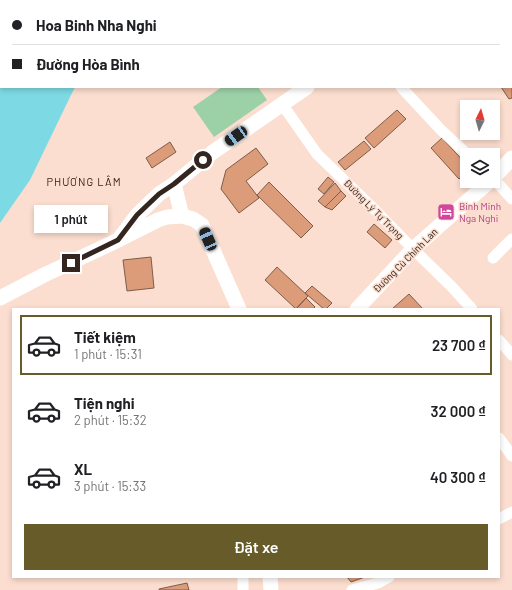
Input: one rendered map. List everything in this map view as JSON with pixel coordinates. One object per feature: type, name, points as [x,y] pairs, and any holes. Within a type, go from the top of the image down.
[{"type":"main road","points":[[118,240],[137,215],[159,194],[174,184],[213,152],[306,88]]},
{"type":"main road","points":[[500,171],[512,158]]},
{"type":"main road","points":[[174,184],[182,216]]},
{"type":"main road","name":"Đường Cù Chính Lan","points":[[358,308],[413,249],[482,188]]},
{"type":"main road","points":[[0,298],[158,220],[182,216],[193,219],[202,225],[239,308]]},
{"type":"main road","points":[[270,578],[271,590]]},
{"type":"street","points":[[402,88],[441,130],[460,148]]},
{"type":"street","name":"Đường Lý Tự Trọng","points":[[282,104],[317,154],[375,210],[471,308]]},
{"type":"street","points":[[500,186],[512,199]]},
{"type":"street","points":[[494,258],[512,239]]},
{"type":"street","points":[[503,343],[512,355]]},
{"type":"street","points":[[500,439],[512,456]]},
{"type":"street","points":[[500,518],[512,512]]},
{"type":"street","points":[[243,578],[243,590]]},
{"type":"street","points":[[352,590],[378,583],[387,578]]},
{"type":"green space","points":[[221,88],[259,88],[267,100],[214,137],[193,107]]},
{"type":"water","points":[[0,88],[75,88],[30,180],[0,223]]},
{"type":"building","points":[[502,88],[512,88],[512,98],[509,99]]},
{"type":"building","points":[[397,110],[406,119],[374,148],[365,138]]},
{"type":"building","points":[[442,138],[460,157],[459,179],[431,148]]},
{"type":"building","points":[[364,141],[371,149],[345,170],[338,162]]},
{"type":"building","points":[[170,142],[176,152],[152,168],[146,158]]},
{"type":"building","points":[[256,148],[268,164],[246,181],[259,198],[239,213],[221,189],[226,170]]},
{"type":"building","points":[[328,177],[334,182],[324,194],[318,189]]},
{"type":"building","points":[[269,182],[313,226],[301,238],[257,195]]},
{"type":"building","points":[[335,183],[341,191],[325,207],[318,201]]},
{"type":"building","points":[[341,191],[346,196],[332,210],[325,207]]},
{"type":"building","points":[[374,224],[392,240],[385,248],[367,232]]},
{"type":"building","points":[[151,257],[154,288],[127,291],[123,260]]},
{"type":"building","points":[[277,267],[308,296],[297,308],[295,308],[265,280]]},
{"type":"building","points":[[312,286],[332,303],[327,308],[323,308],[305,293]]},
{"type":"building","points":[[409,294],[422,308],[393,308]]},
{"type":"building","points":[[306,298],[315,307],[314,308],[297,308]]},
{"type":"building","points":[[348,578],[362,578],[351,582]]},
{"type":"building","points":[[187,583],[189,590],[159,590],[159,589]]},
{"type":"place","name":"Binh Minh Nga Nghi","points":[[446,212]]},
{"type":"district","name":"PHƯƠNG LÂM","points":[[84,182]]},
{"type":"route","points":[[71,263],[118,240],[137,215],[159,194],[174,184],[203,160]]}]
